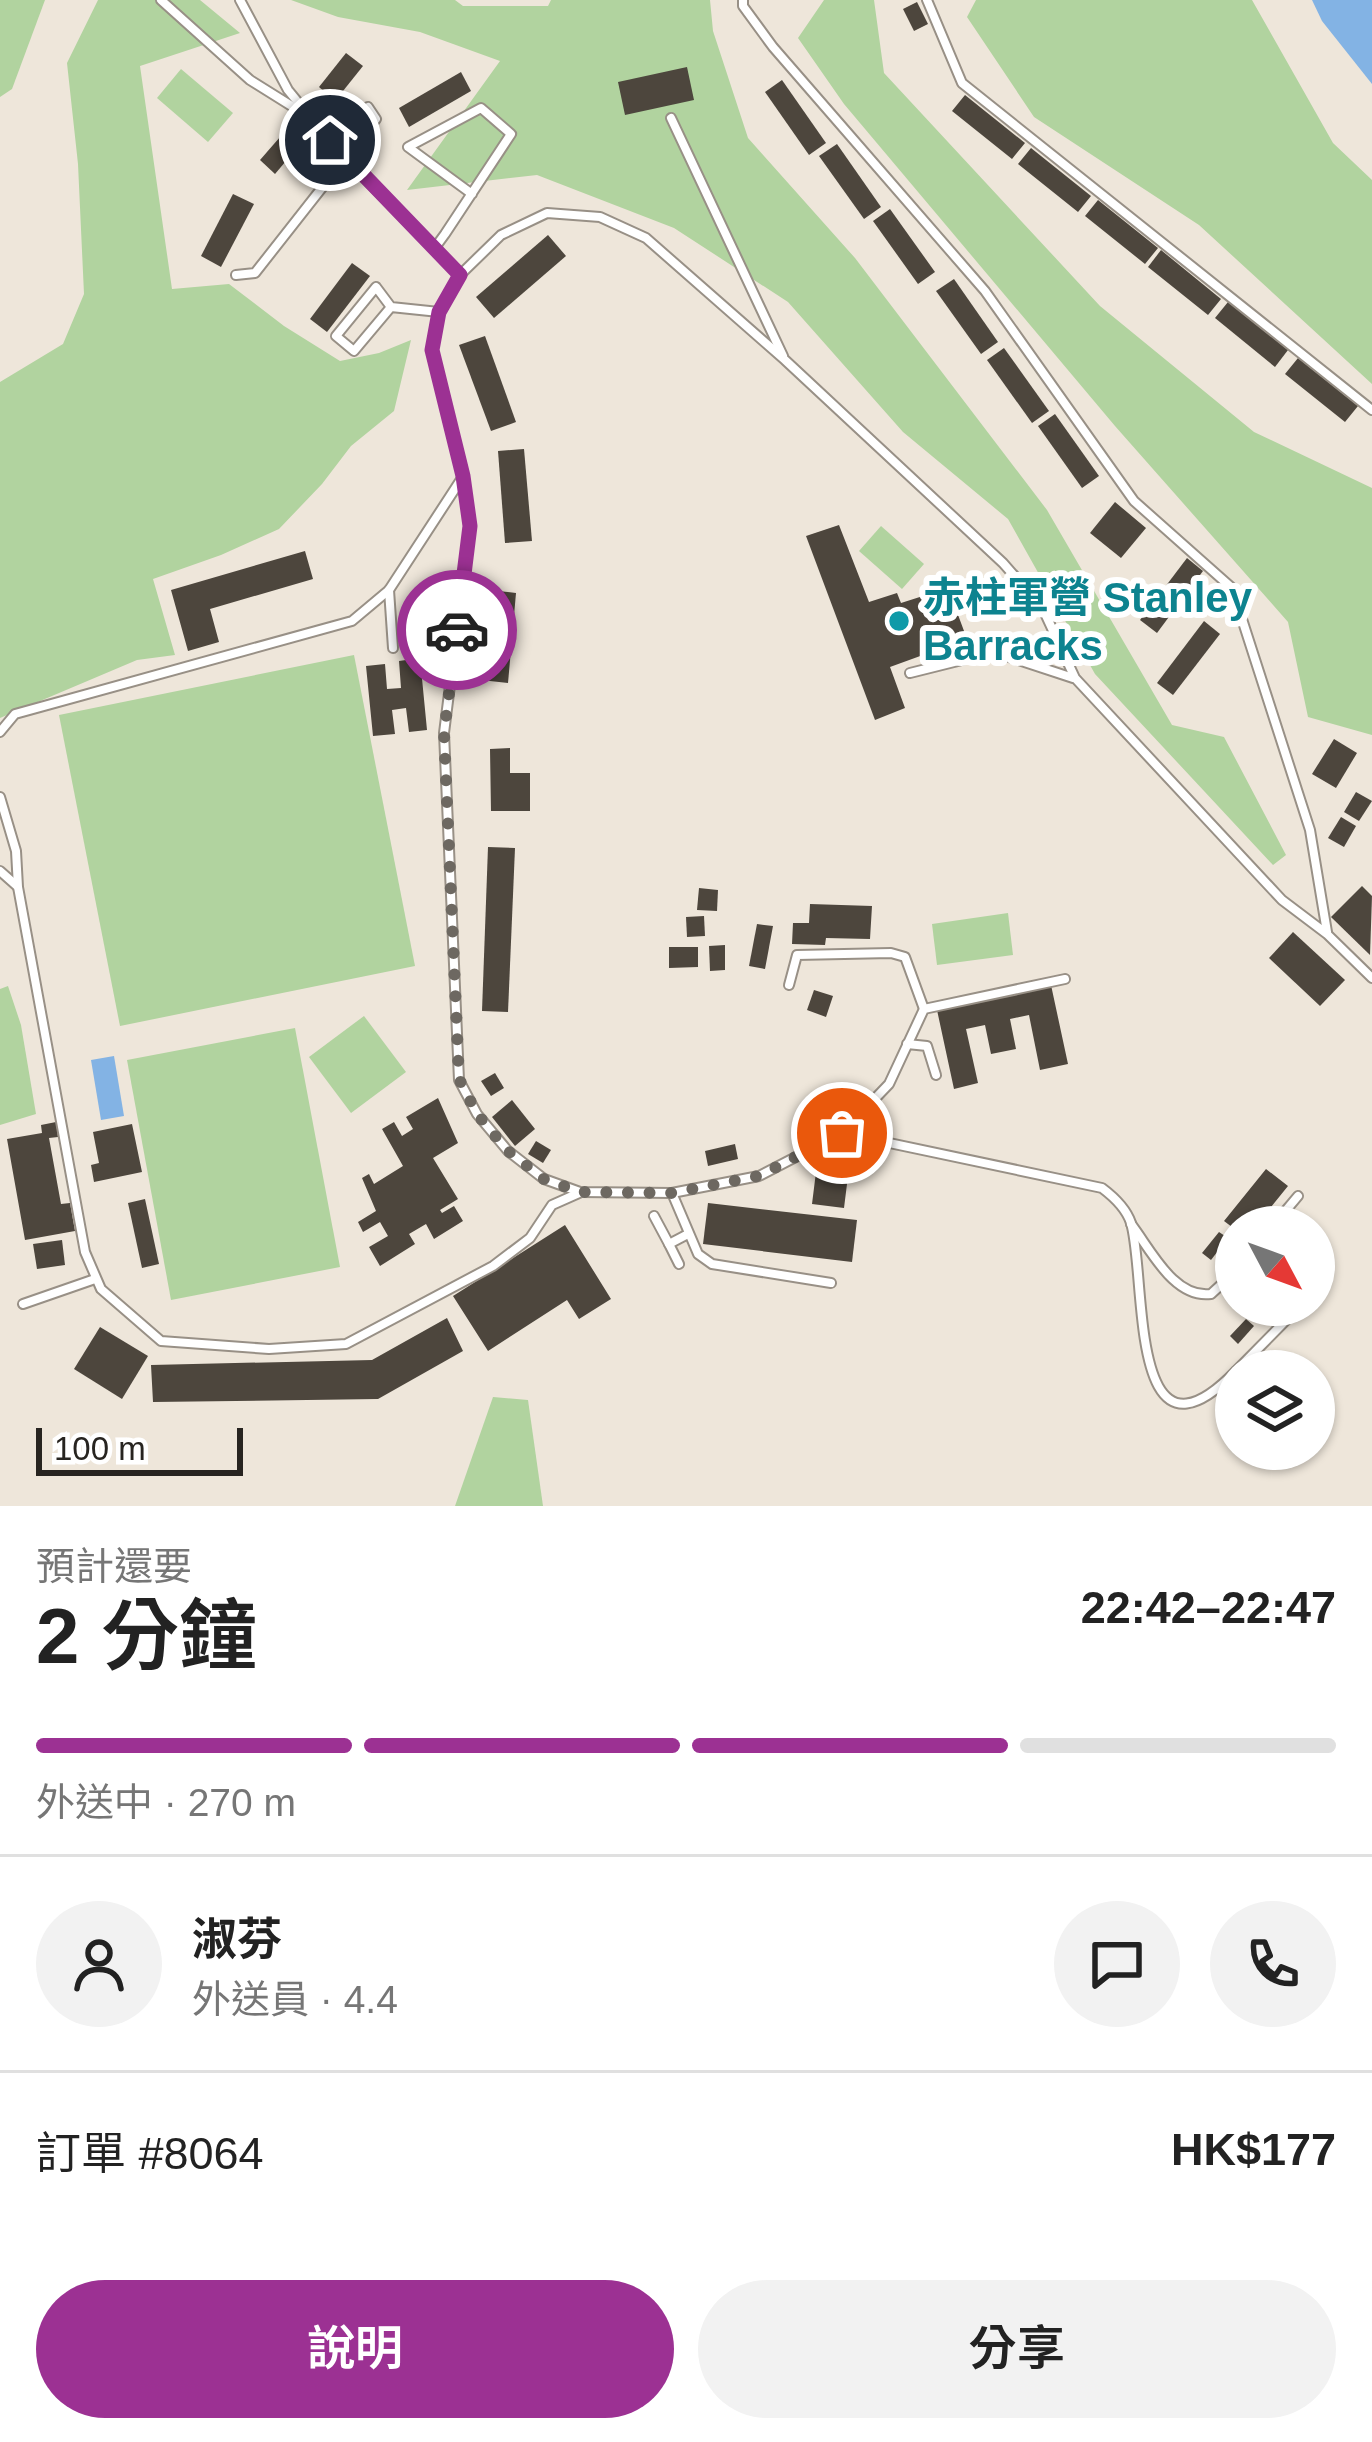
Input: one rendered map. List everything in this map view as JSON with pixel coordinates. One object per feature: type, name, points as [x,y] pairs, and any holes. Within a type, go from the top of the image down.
[{"type":"lane","points":[[161,0],[250,80],[314,120]]},
{"type":"lane","points":[[240,0],[288,90],[346,159],[460,275]]},
{"type":"lane","points":[[742,0],[772,47],[985,291],[1134,501],[1232,588],[1310,830],[1327,934]]},
{"type":"lane","points":[[927,0],[962,82],[1372,410]]},
{"type":"lane","points":[[236,275],[255,273],[346,159],[376,119],[368,107]]},
{"type":"lane","points":[[434,249],[472,194],[512,134],[481,108],[408,147],[472,194]]},
{"type":"lane","points":[[671,118],[785,360]]},
{"type":"lane","points":[[790,985],[796,955],[891,953],[905,957],[924,1009],[889,1084],[842,1133],[759,1176],[672,1193],[580,1192],[544,1179],[508,1151],[477,1114],[459,1079],[444,733],[470,526],[463,476],[432,350],[439,312],[460,275],[501,235],[547,213],[600,217],[646,238],[785,360],[1003,563],[1042,607],[1075,678],[1282,900],[1327,934],[1372,978]]},
{"type":"lane","points":[[391,308],[354,351],[336,336],[376,287],[391,308],[439,312]]},
{"type":"lane","points":[[0,732],[15,714],[352,621],[389,590],[463,476]]},
{"type":"lane","points":[[389,590],[393,648]]},
{"type":"lane","points":[[910,673],[994,652],[1075,678]]},
{"type":"lane","points":[[0,797],[16,851],[18,887],[85,1252],[95,1279],[161,1341],[269,1349],[346,1344],[493,1266],[530,1238],[552,1205],[580,1192]]},
{"type":"lane","points":[[0,871],[18,887]]},
{"type":"lane","points":[[924,1009],[1064,980]]},
{"type":"lane","points":[[908,1044],[926,1041],[936,1075]]},
{"type":"lane","points":[[842,1133],[1102,1188],[1118,1200],[1175,1282],[1189,1292],[1215,1290]]},
{"type":"lane","points":[[672,1193],[698,1254],[712,1264],[831,1283]]},
{"type":"lane","points":[[1290,1206],[1298,1196]]},
{"type":"lane","points":[[655,1216],[680,1264]]},
{"type":"lane","points":[[1130,1223],[1144,1354],[1162,1390],[1175,1403],[1194,1404],[1215,1393]]},
{"type":"lane","points":[[669,1244],[688,1234]]},
{"type":"lane","points":[[22,1304],[95,1279]]},
{"type":"lane","points":[[1257,1350],[1280,1326]]},
{"type":"green space","points":[[0,0],[45,0],[12,89],[0,97]]},
{"type":"green space","points":[[98,0],[200,0],[240,33],[140,66],[172,289],[229,284],[340,361],[411,340],[394,411],[351,446],[279,529],[153,579],[175,655],[137,660],[0,718],[0,382],[63,344],[84,294],[67,63]]},
{"type":"green space","points":[[291,0],[455,0],[463,6],[548,6],[551,0],[710,0],[713,31],[748,138],[855,258],[1047,510],[1172,725],[1224,737],[1286,855],[1273,865],[1095,674],[1008,519],[903,432],[788,302],[674,228],[537,175],[407,190],[500,61],[420,32],[338,17]]},
{"type":"green space","points":[[824,0],[874,0],[884,73],[1100,306],[1254,432],[1372,488],[1372,735],[1308,717],[1288,622],[1115,426],[844,104],[798,38]]},
{"type":"green space","points":[[976,0],[1252,0],[1333,143],[1372,180],[1372,384],[1199,225],[1034,117],[967,17]]},
{"type":"green space","points":[[181,69],[233,113],[208,142],[157,98]]},
{"type":"green space","points":[[881,526],[924,564],[902,589],[859,551]]},
{"type":"green space","points":[[354,655],[415,966],[120,1026],[59,715]]},
{"type":"green space","points":[[1008,913],[1013,955],[937,965],[932,924]]},
{"type":"green space","points":[[8,986],[21,1025],[36,1114],[0,1125],[0,989]]},
{"type":"green space","points":[[364,1016],[406,1072],[351,1113],[309,1057]]},
{"type":"green space","points":[[295,1028],[340,1267],[171,1300],[127,1060]]},
{"type":"green space","points":[[493,1397],[528,1400],[543,1506],[455,1506]]},
{"type":"water","points":[[1312,0],[1372,0],[1372,84],[1322,21]]},
{"type":"water","points":[[114,1056],[124,1116],[101,1120],[91,1060]]},
{"type":"building","points":[[917,2],[928,24],[914,31],[903,9]]},
{"type":"building","points":[[346,53],[363,66],[335,101],[319,87]]},
{"type":"building","points":[[687,67],[694,100],[625,115],[618,82]]},
{"type":"building","points":[[461,72],[471,91],[409,127],[399,108]]},
{"type":"building","points":[[782,80],[826,143],[809,155],[765,92]]},
{"type":"building","points":[[965,95],[1025,143],[1012,159],[952,111]]},
{"type":"building","points":[[287,129],[302,142],[275,174],[260,160]]},
{"type":"building","points":[[837,144],[881,207],[864,219],[819,156]]},
{"type":"building","points":[[1031,148],[1091,196],[1078,212],[1018,164]]},
{"type":"building","points":[[233,194],[254,204],[221,267],[201,256]]},
{"type":"building","points":[[1098,200],[1158,248],[1145,264],[1085,216]]},
{"type":"building","points":[[890,209],[935,272],[918,284],[873,221]]},
{"type":"building","points":[[548,235],[566,256],[494,318],[476,297]]},
{"type":"building","points":[[1161,250],[1221,299],[1208,315],[1148,267]]},
{"type":"building","points":[[352,263],[370,276],[327,332],[310,319]]},
{"type":"building","points":[[954,279],[998,342],[981,354],[936,291]]},
{"type":"building","points":[[1228,302],[1288,350],[1275,367],[1215,318]]},
{"type":"building","points":[[485,336],[516,422],[491,431],[459,345]]},
{"type":"building","points":[[1004,348],[1049,411],[1032,423],[987,360]]},
{"type":"building","points":[[1298,358],[1358,406],[1345,422],[1285,374]]},
{"type":"building","points":[[1055,414],[1099,476],[1082,488],[1038,426]]},
{"type":"building","points":[[524,449],[532,541],[505,543],[498,451]]},
{"type":"building","points":[[1115,502],[1146,528],[1121,558],[1090,533]]},
{"type":"building","name":"赤柱軍營 Stanley Barracks","points":[[839,525],[869,602],[897,593],[901,603],[948,588],[967,639],[890,667],[905,708],[875,720],[806,536]]},
{"type":"building","points":[[305,551],[313,579],[210,609],[219,642],[188,651],[171,590]]},
{"type":"building","points":[[1187,558],[1203,571],[1157,633],[1140,620]]},
{"type":"building","points":[[489,590],[516,593],[508,683],[481,680]]},
{"type":"building","points":[[1204,621],[1220,634],[1173,695],[1157,683]]},
{"type":"building","points":[[420,658],[427,730],[409,732],[406,708],[392,710],[395,734],[373,736],[366,666],[385,664],[387,689],[401,688],[399,661]]},
{"type":"building","points":[[1334,739],[1357,753],[1336,788],[1312,774]]},
{"type":"building","points":[[510,748],[510,773],[530,773],[530,811],[491,811],[490,749]]},
{"type":"building","points":[[1356,792],[1372,801],[1359,821],[1344,812]]},
{"type":"building","points":[[1341,817],[1356,826],[1344,847],[1328,838]]},
{"type":"building","points":[[488,847],[515,848],[508,1012],[482,1011]]},
{"type":"building","points":[[1362,886],[1372,896],[1370,955],[1331,917]]},
{"type":"building","points":[[699,888],[718,890],[717,911],[697,910]]},
{"type":"building","points":[[810,904],[872,906],[870,939],[826,938],[825,945],[792,944],[793,923],[809,923]]},
{"type":"building","points":[[704,916],[705,936],[687,937],[686,917]]},
{"type":"building","points":[[757,924],[773,926],[765,969],[749,966]]},
{"type":"building","points":[[1293,932],[1345,980],[1320,1006],[1269,958]]},
{"type":"building","points":[[725,945],[725,970],[710,971],[709,946]]},
{"type":"building","points":[[669,947],[698,947],[698,967],[669,968]]},
{"type":"building","points":[[1051,985],[1068,1064],[1040,1070],[1029,1015],[1010,1019],[1016,1049],[991,1054],[985,1025],[966,1029],[978,1083],[954,1089],[937,1010]]},
{"type":"building","points":[[814,990],[833,996],[826,1017],[807,1010]]},
{"type":"building","points":[[495,1073],[504,1088],[491,1096],[481,1081]]},
{"type":"building","points":[[438,1098],[458,1143],[433,1158],[458,1199],[440,1210],[454,1206],[463,1221],[434,1239],[426,1224],[409,1234],[415,1244],[380,1266],[369,1247],[388,1236],[380,1222],[363,1232],[358,1222],[376,1211],[362,1178],[369,1174],[374,1184],[403,1166],[382,1129],[394,1122],[402,1136],[413,1129],[406,1117]]},
{"type":"building","points":[[512,1100],[535,1129],[515,1146],[492,1117]]},
{"type":"building","points":[[56,1122],[58,1137],[49,1138],[61,1204],[70,1203],[75,1231],[25,1240],[7,1139],[42,1133],[41,1125]]},
{"type":"building","points":[[132,1124],[142,1172],[94,1182],[91,1165],[99,1163],[93,1132]]},
{"type":"building","points":[[536,1141],[551,1150],[543,1163],[528,1154]]},
{"type":"building","points":[[735,1144],[738,1159],[708,1166],[705,1151]]},
{"type":"building","points":[[817,1164],[849,1168],[844,1208],[812,1204]]},
{"type":"building","points":[[1266,1169],[1288,1186],[1272,1206],[1236,1206]]},
{"type":"building","points":[[145,1199],[159,1264],[142,1268],[128,1203]]},
{"type":"building","points":[[708,1203],[857,1220],[852,1262],[703,1244]]},
{"type":"building","points":[[565,1225],[611,1299],[579,1319],[567,1300],[488,1351],[453,1296]]},
{"type":"building","points":[[1215,1237],[1211,1260],[1202,1253]]},
{"type":"building","points":[[62,1240],[65,1265],[37,1269],[33,1244]]},
{"type":"building","points":[[447,1318],[463,1351],[378,1399],[153,1402],[151,1365],[372,1360]]},
{"type":"building","points":[[1239,1326],[1254,1326],[1238,1344],[1230,1336]]},
{"type":"building","points":[[100,1327],[148,1356],[122,1399],[74,1369]]},
{"type":"way so far","points":[[457,630],[444,733],[459,1079],[477,1114],[526,1167],[559,1187],[580,1192],[672,1193],[759,1176],[842,1133]]},
{"type":"place","name":"赤柱軍營 Stanley Barracks","points":[[899,621]]},
{"type":"route","points":[[330,140],[460,275],[439,312],[432,350],[463,476],[470,526],[457,630]]}]
